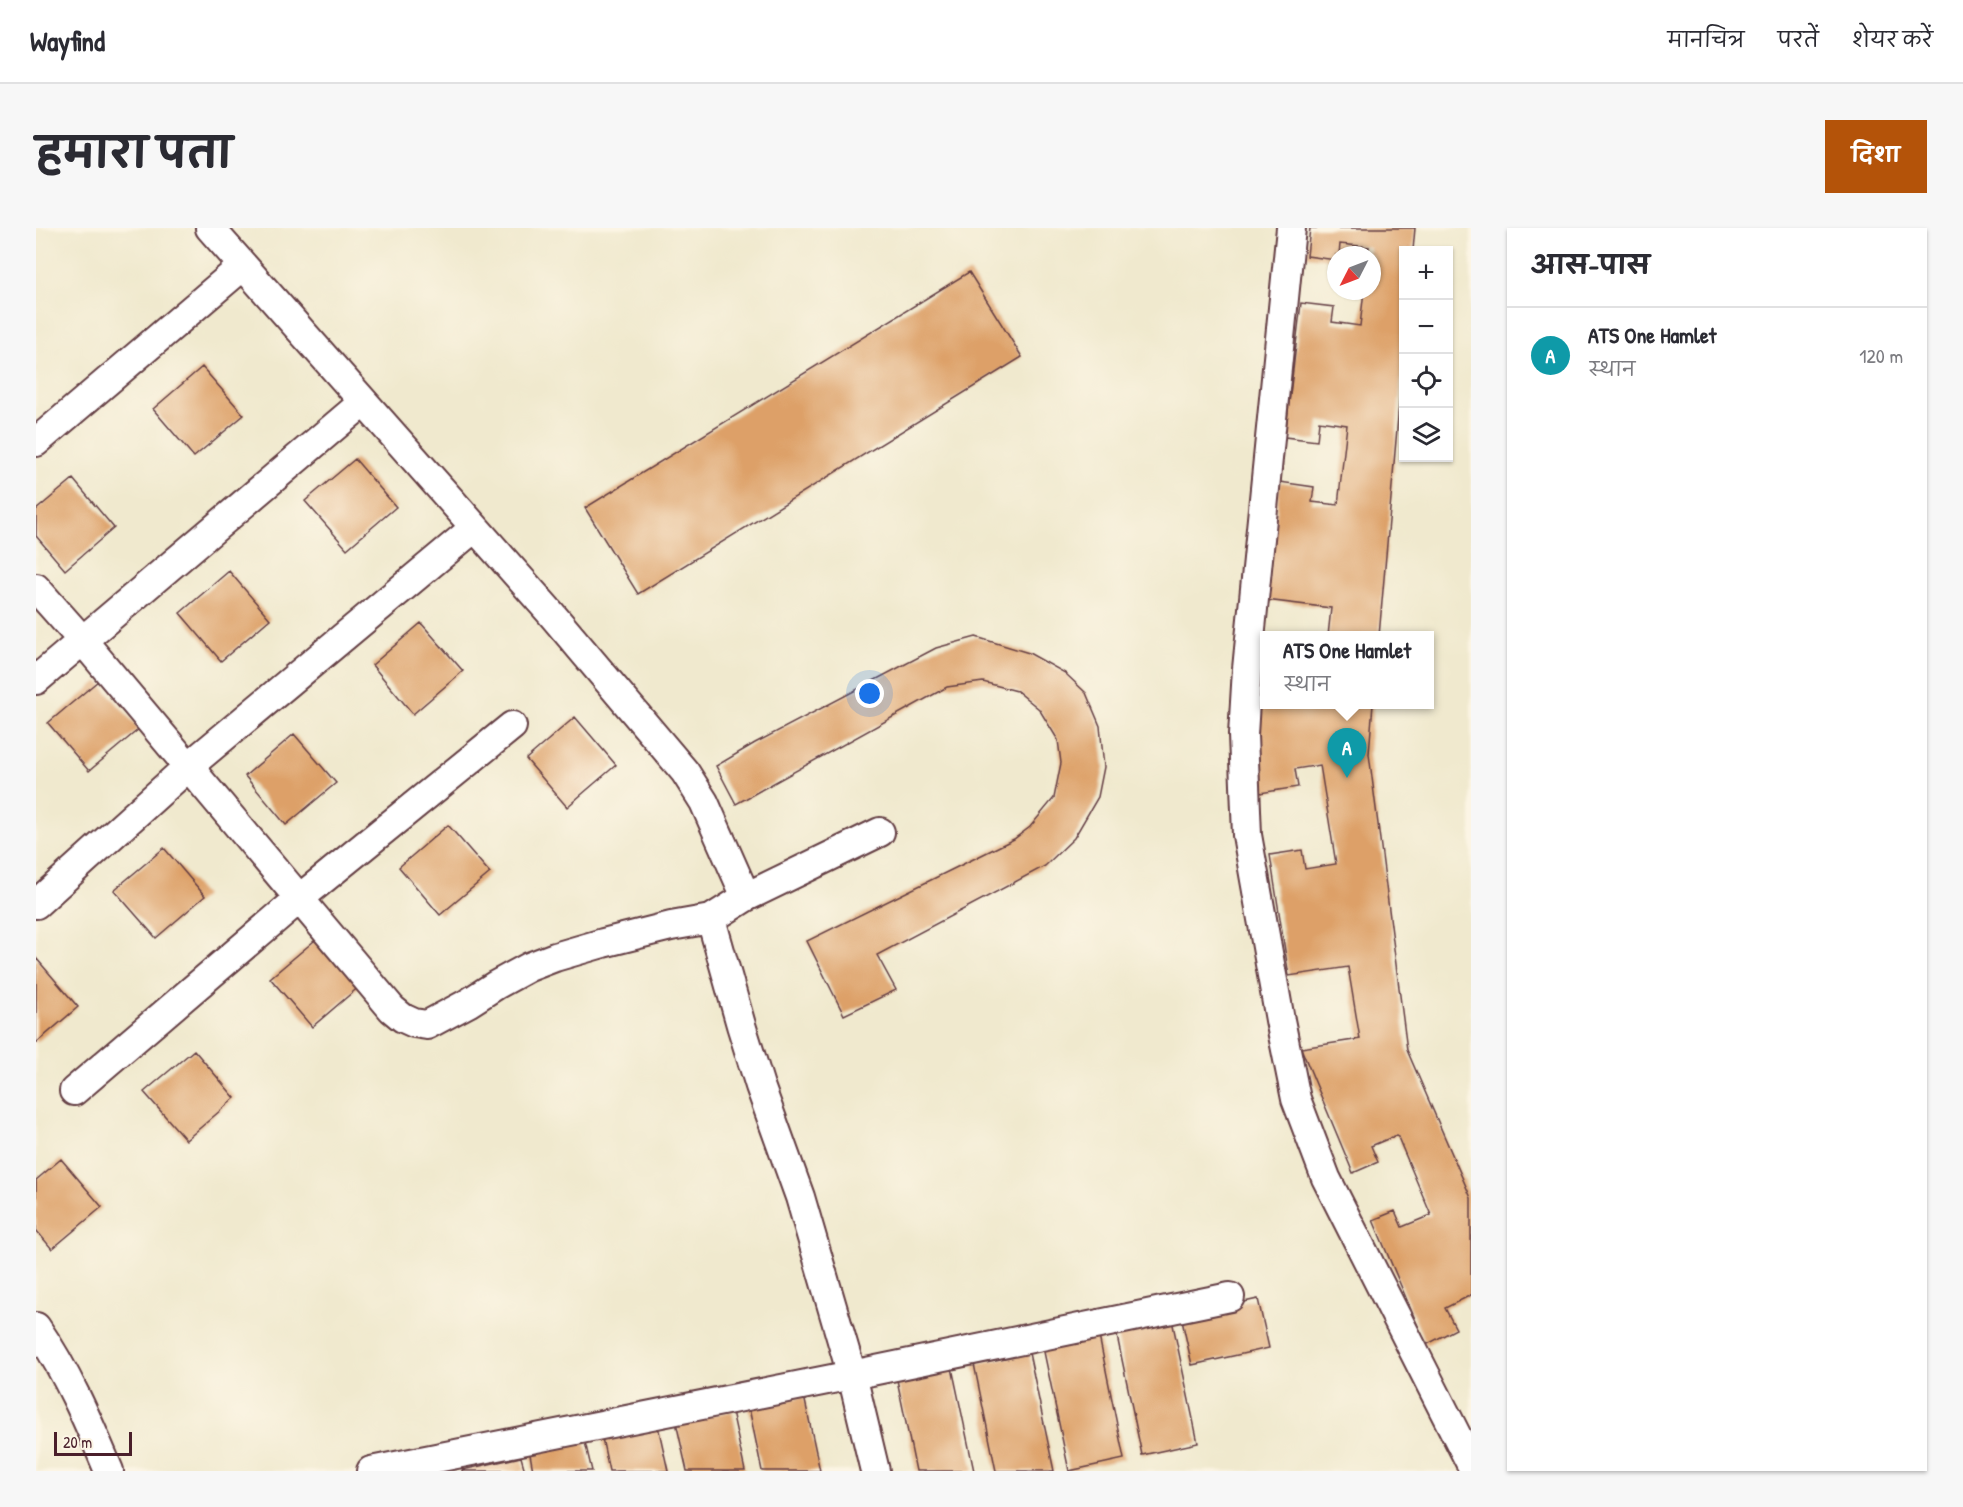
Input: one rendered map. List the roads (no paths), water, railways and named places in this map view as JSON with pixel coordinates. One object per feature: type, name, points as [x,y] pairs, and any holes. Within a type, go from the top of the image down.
[{"type":"street","points":[[210,228],[549,611],[684,772],[704,802],[746,897]]},
{"type":"street","points":[[1291,228],[1247,669],[1243,735],[1247,835],[1296,1100],[1326,1178],[1471,1464]]},
{"type":"street","points":[[36,442],[237,271]]},
{"type":"street","points":[[36,680],[360,405]]},
{"type":"street","points":[[36,904],[189,766],[467,534]]},
{"type":"street","points":[[36,588],[392,1008],[402,1018],[414,1023],[428,1024],[529,967],[555,957],[672,926],[711,920],[746,897],[880,832]]},
{"type":"street","points":[[74,1091],[300,898],[512,726]]},
{"type":"street","points":[[711,920],[760,1086],[800,1197],[852,1375],[875,1471]]},
{"type":"street","points":[[371,1471],[1230,1297]]},
{"type":"street","points":[[36,1327],[75,1391],[109,1471]]},
{"type":"place","name":"ATS One Hamlet","points":[[1347,778]]}]
